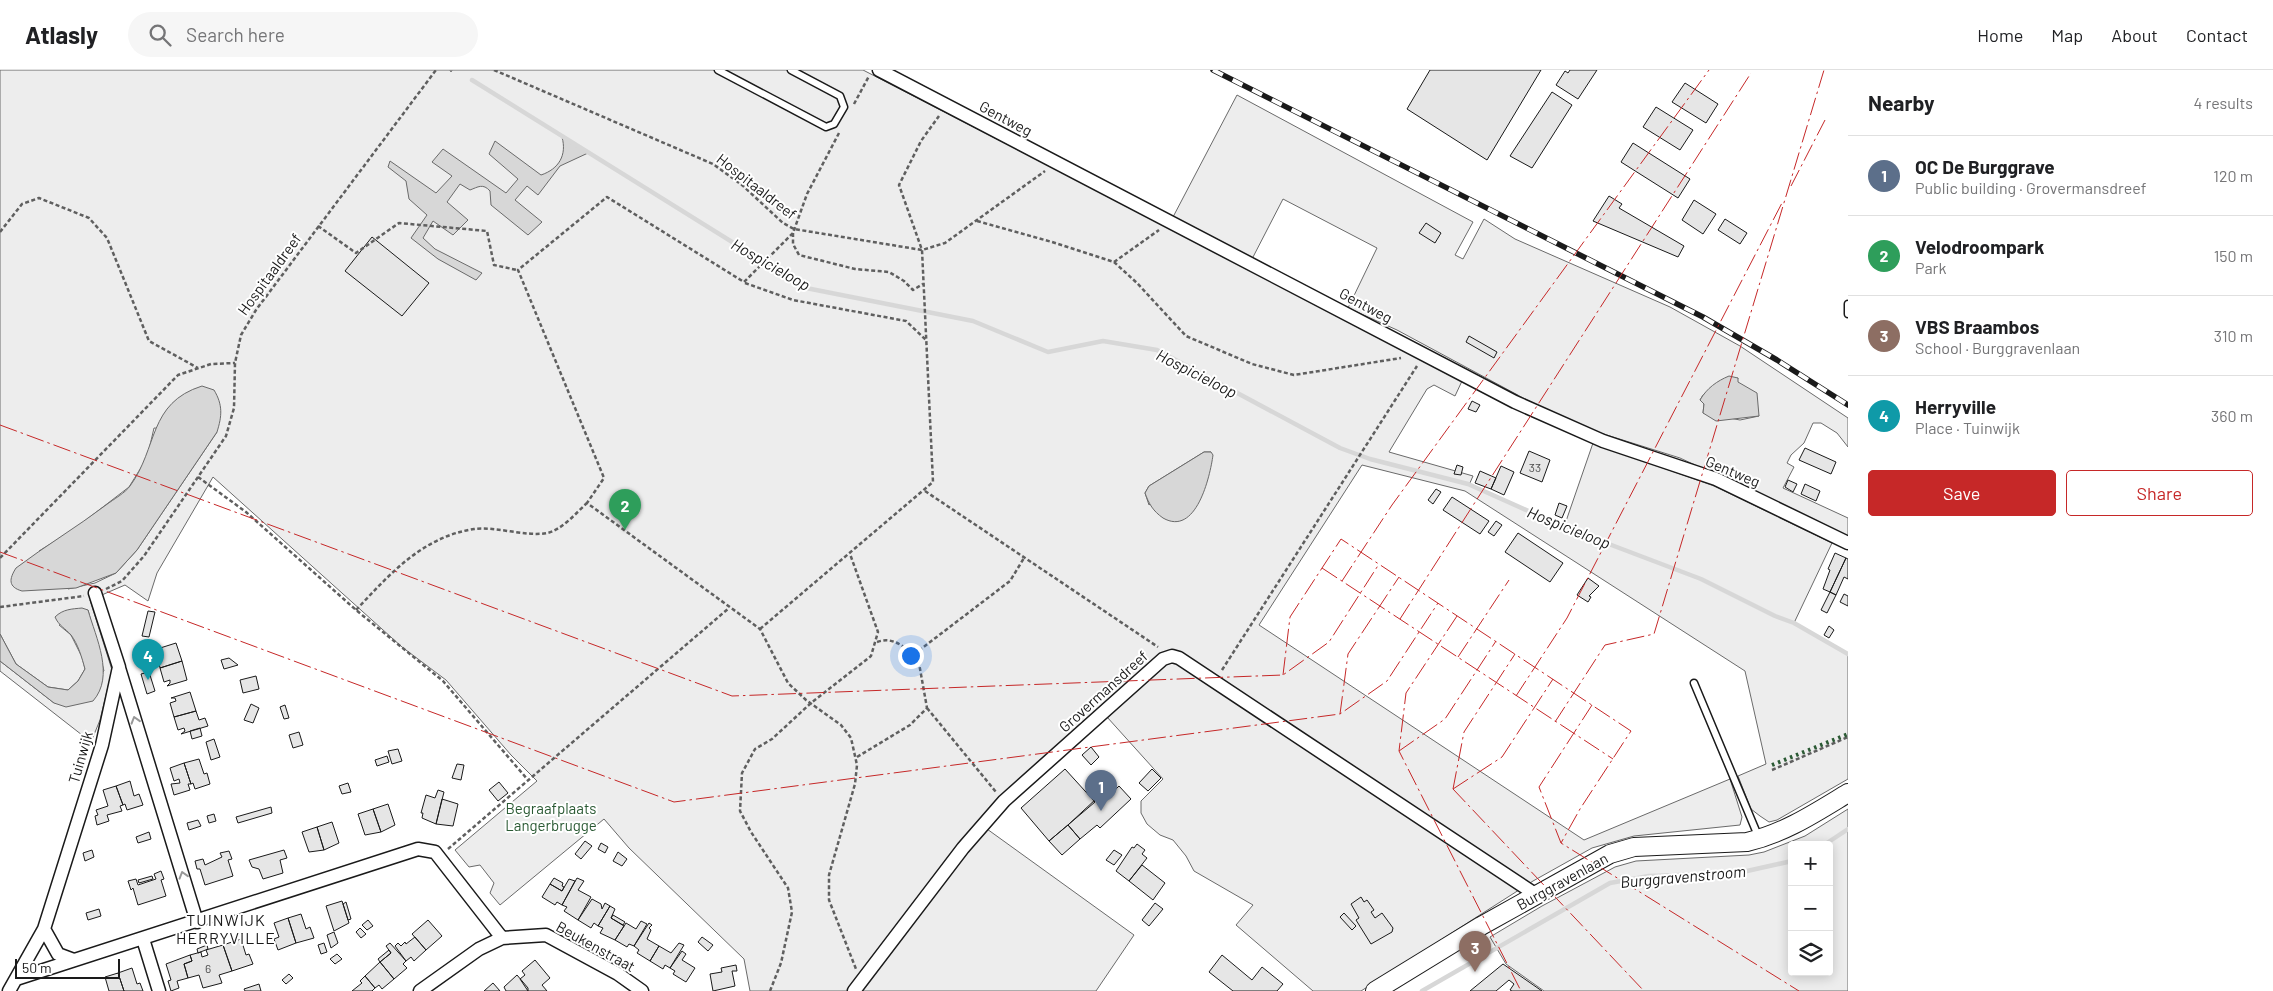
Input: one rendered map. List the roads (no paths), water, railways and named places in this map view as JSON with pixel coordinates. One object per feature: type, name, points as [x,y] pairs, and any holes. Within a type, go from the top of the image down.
[{"type":"main road","name":"Burggravenlaan","points":[[1375,991],[1536,894],[1610,854],[1634,847],[1747,842],[1760,839],[1799,824],[1848,793]]},
{"type":"street","name":"Gentweg","points":[[879,70],[1515,402],[1570,428],[1716,479],[1848,543]]},
{"type":"street","points":[[94,593],[119,667],[197,922]]},
{"type":"street","name":"Grovermansdreef","points":[[858,986],[963,848],[1004,801],[1163,659],[1172,656],[1179,658],[1536,894]]},
{"type":"street","name":"Tuinwijk","points":[[9,991],[44,929],[102,744],[119,667]]},
{"type":"street","points":[[16,979],[418,849],[435,852],[502,938]]},
{"type":"street","points":[[44,929],[58,954],[74,960]]},
{"type":"street","name":"Beukenstraat","points":[[420,991],[479,948],[502,938],[546,935],[618,974],[642,991]]},
{"type":"street","points":[[142,939],[159,991]]},
{"type":"lane","points":[[718,70],[826,126],[834,124],[844,108],[840,96],[791,70]]},
{"type":"lane","points":[[1848,304],[1848,314]]},
{"type":"lane","points":[[1694,683],[1760,839]]},
{"type":"waterway","name":"Hospicieloop","points":[[472,80],[806,288],[973,321],[1048,352],[1103,341],[1157,350],[1340,448],[1370,459],[1468,484],[1564,527],[1701,579],[1775,616],[1794,623],[1848,654]]},
{"type":"waterway","name":"Burggravenstroom","points":[[1830,841],[1848,829]]},
{"type":"waterway","name":"Burggravenstroom","points":[[1422,991],[1610,883],[1649,876],[1738,873],[1788,862]]},
{"type":"railway","points":[[1213,70],[1703,317],[1777,360],[1848,405]]},
{"type":"place","name":"Velodroompark","points":[[625,530]]},
{"type":"place","name":"Herryville","points":[[148,680]]},
{"type":"place","name":"OC De Burggrave","points":[[1101,811]]},
{"type":"place","name":"VBS Braambos","points":[[1475,972]]},
{"type":"district","name":"TUINWIJK HERRYVILLE","points":[[226,928]]},
{"type":"park label","name":"Begraafplaats Langerbrugge","points":[[551,816]]}]
